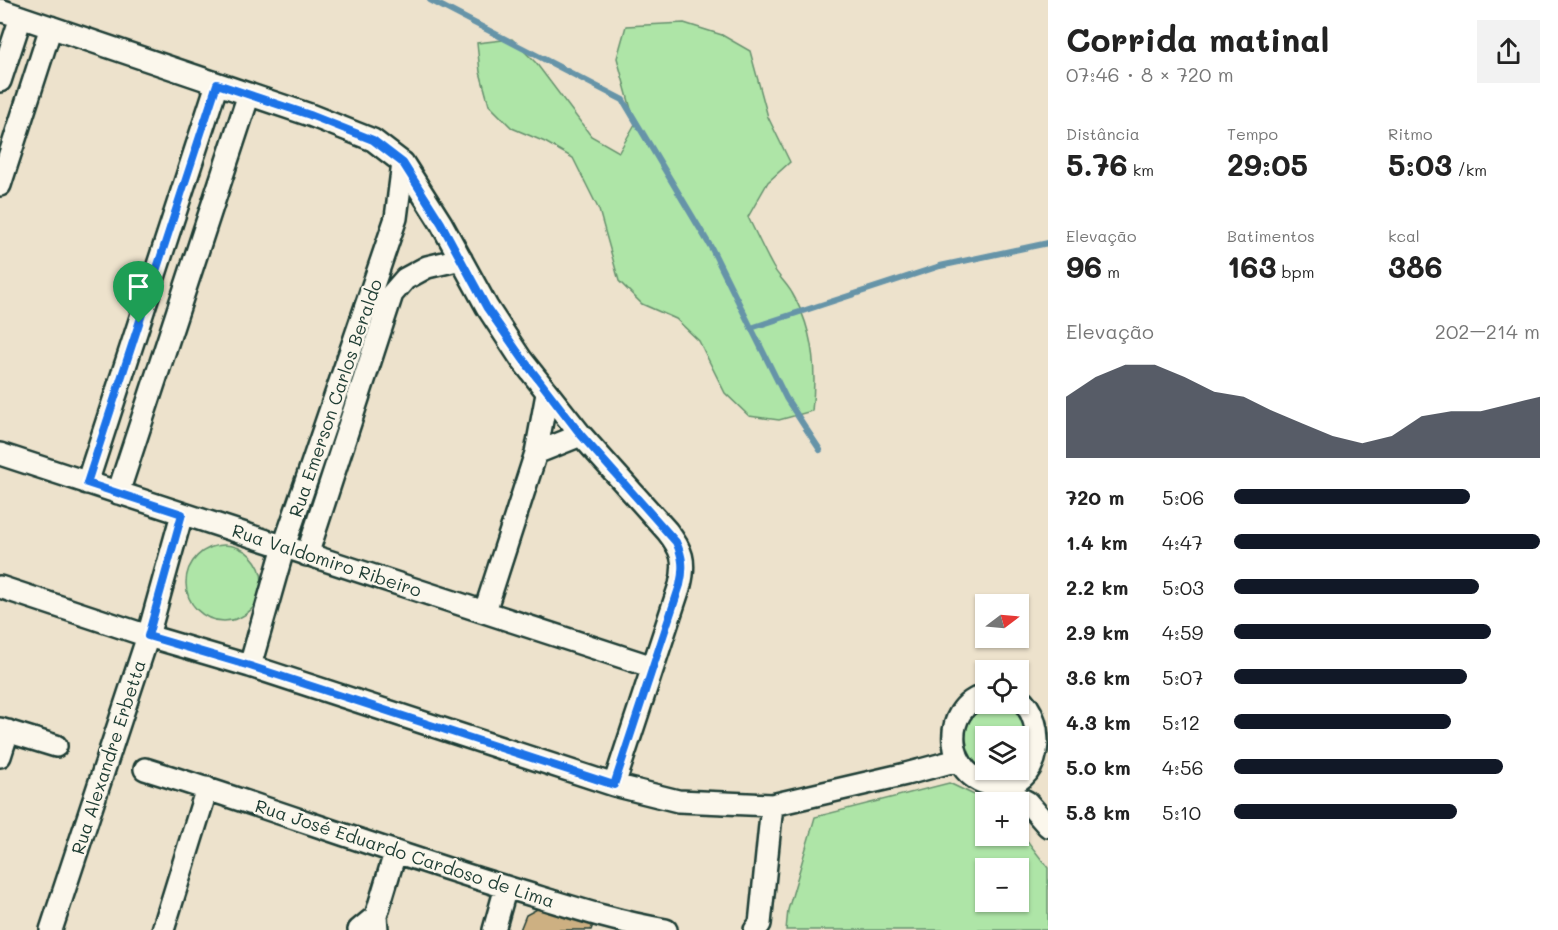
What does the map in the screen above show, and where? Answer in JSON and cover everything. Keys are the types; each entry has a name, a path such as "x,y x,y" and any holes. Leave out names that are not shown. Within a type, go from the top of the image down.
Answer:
{"street":[{"path":"0,10 310,115 373,140 403,163 461,259 487,308 547,394 667,531 676,542 682,556 684,571 680,585 614,785"},
{"path":"0,81 21,17"},
{"path":"0,184 51,27"},
{"path":"87,483 217,84"},
{"path":"118,493 249,94"},
{"name":"Rua Emerson Carlos Beraldo","path":"250,666 284,546 396,218 403,163"},
{"name":"Rua Emerson Carlos Beraldo","path":"307,555 392,294 405,279 427,267 461,259"},
{"path":"485,611 536,453 547,394"},
{"path":"536,453 581,435"},
{"name":"Rua Valdomiro Ribeiro","path":"0,454 653,667"},
{"name":"Rua Alexandre Erbetta","path":"51,930 148,636 182,514"},
{"path":"0,587 614,785 678,801 772,805 958,760"},
{"path":"975,700 968,704 959,716 954,730 954,745 958,760 967,772 980,781 994,785 1027,802 1048,826"},
{"path":"994,785 1010,784 1024,778 1036,767 1046,762 1045,722 1029,705"},
{"path":"0,756 4,730 56,746"},
{"name":"Rua José Eduardo Cardoso de Lima","path":"145,769 395,853 632,923 666,930"},
{"path":"163,930 207,788"},
{"path":"755,930 760,924 772,805"},
{"path":"359,930 376,923 395,853"},
{"path":"494,930 506,886"}],"green space":[{"path":"684,23 722,35 750,51 768,117 790,162 768,182 748,217 773,267 792,293 805,321 814,365 812,411 779,420 749,416 725,393 699,341 676,319 642,304 619,281 599,210 573,158 545,142 512,128 489,105 480,72 477,43 512,39 536,63 591,136 619,152 635,124 617,58 626,26"},
{"path":"232,545 245,551 256,562 262,575 260,598 245,615 232,621 216,621 203,615 188,598 186,575 192,562 209,547"},
{"path":"1021,714 1027,726 975,726 975,765 968,755 964,742 966,728 974,715"},
{"path":"1029,730 1035,742 1029,752"},
{"path":"949,783 975,795 975,846 1029,846 1029,843 1048,868 1048,930 786,930 788,910 815,817"}],"building":[{"path":"539,908 594,922 591,930 520,930 526,915"}],"waterway":[{"path":"430,0 623,100 712,249 786,398 820,450"},
{"path":"751,328 940,266 1048,243"}],"route":[{"path":"217,84 310,115 373,140 403,163 441,223 487,308 547,394 667,531 676,542 682,556 684,571 680,585 614,785 250,666 148,636 182,514 87,483 139,323 217,84"}]}
